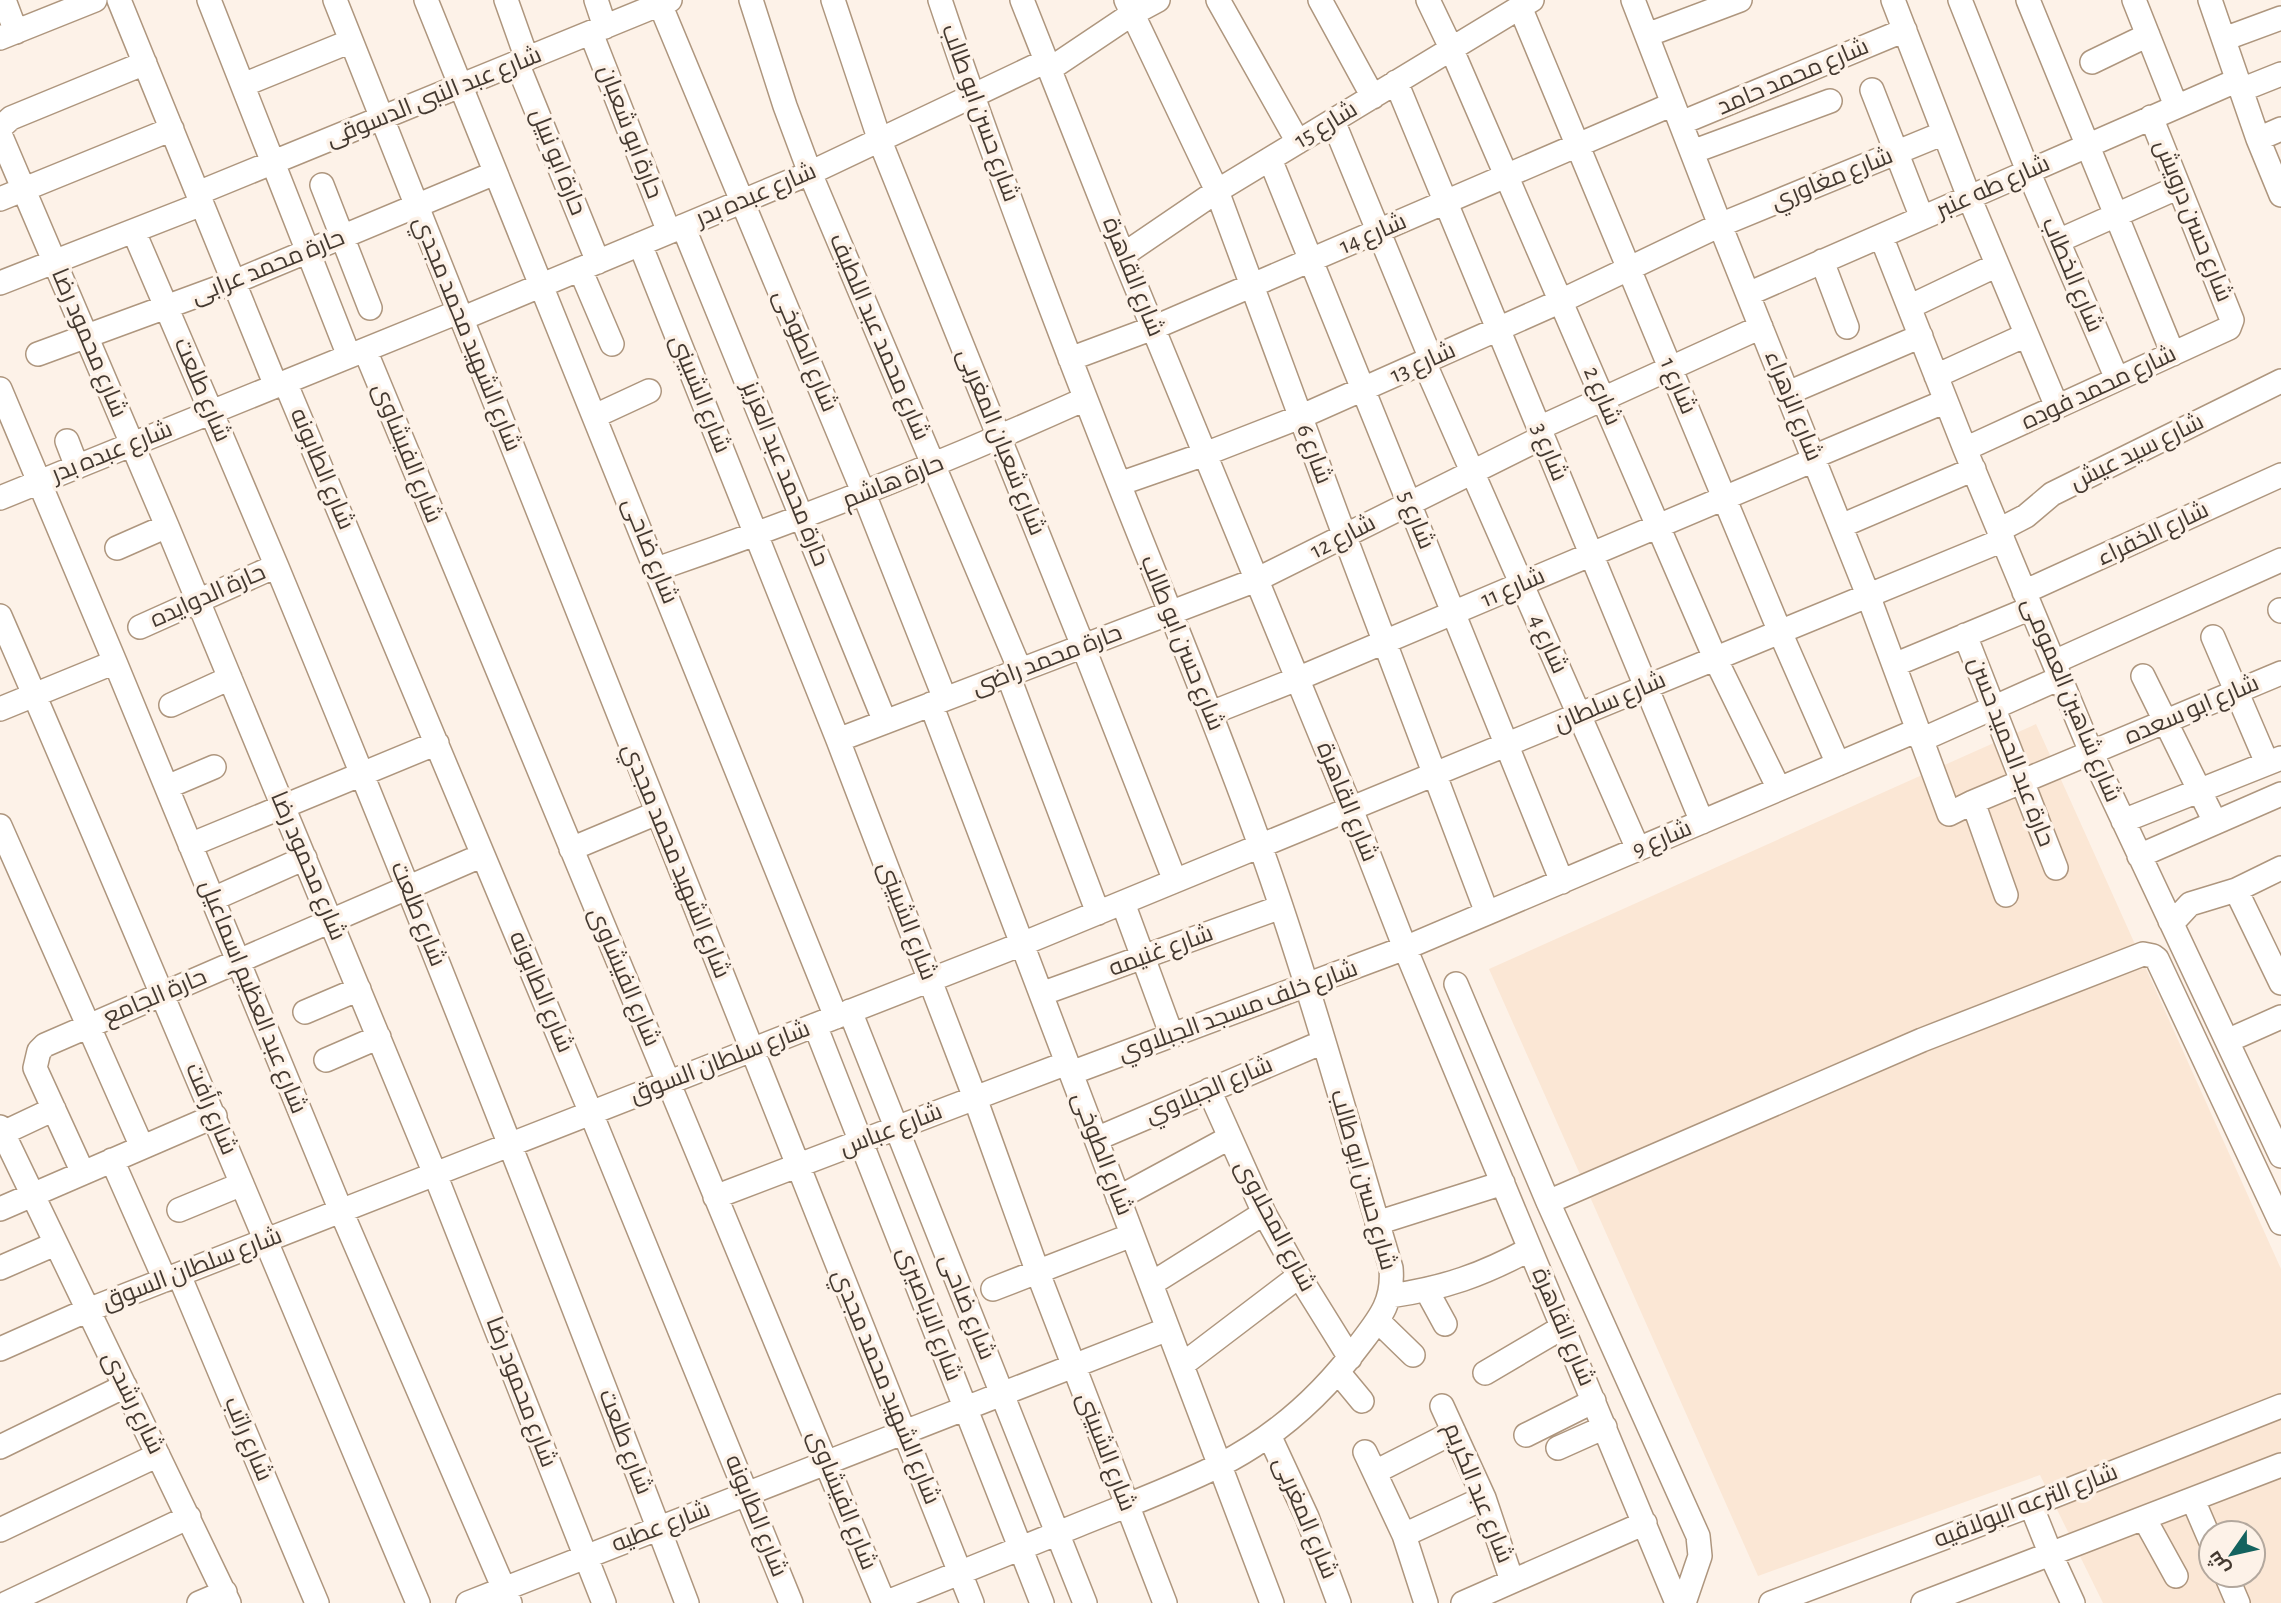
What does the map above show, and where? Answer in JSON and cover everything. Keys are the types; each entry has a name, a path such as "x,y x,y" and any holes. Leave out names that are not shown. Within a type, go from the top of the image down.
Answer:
{"street":[{"path":"5,0 8,35 95,0"},
{"name":"شارع الطابونه","path":"119,0 234,282 281,384 484,855 792,1603"},
{"name":"شارع الفيشاوى","path":"210,0 308,252 357,353 571,849 885,1603"},
{"name":"شارع الشهيد محمد مجدي","path":"335,0 972,1603"},
{"name":"شارع ضاحى","path":"426,0 657,569 834,1018 896,1128 1085,1603"},
{"name":"حارة ابو نبيل","path":"506,0 522,61 612,344"},
{"name":"حارة ابو شعبان","path":"596,0 598,30 676,229"},
{"name":"شارع محمد عبد اللطيف","path":"751,0 810,173 933,466 1014,673 1098,913"},
{"name":"شارع شعبان المغربى","path":"832,0 880,141 1175,881"},
{"name":"شارع حسن ابو طالب","path":"940,0 972,96 1085,399 1211,713 1260,846 1306,986 1391,1268 1390,1296"},
{"name":"شارع القاهرة","path":"1022,0 1405,948 1677,1603"},
{"name":"شارع عبده بدر","path":"0,498 357,353 541,285 810,173 972,96 1048,65 1129,7 1158,0"},
{"path":"1218,0 1298,142"},
{"path":"1320,0 1373,97"},
{"name":"شارع 2","path":"1428,0 1715,658 1779,789"},
{"name":"شارع الزهراء","path":"1633,0 1868,595 1949,814"},
{"path":"1893,0 1969,197 2057,407"},
{"name":"شارع الخطاب","path":"1960,0 2028,171 2117,379"},
{"path":"2028,0 2173,354"},
{"path":"2134,0 2176,106"},
{"path":"2210,0 2258,139 2281,195"},
{"path":"1647,35 1736,1"},
{"name":"شارع عبد النبى الدسوقى","path":"0,283 134,232 273,162 665,2"},
{"name":"شارع الطوخى","path":"665,2 742,201 864,494 1022,944 1272,1603"},
{"name":"شارع 15","path":"1123,255 1217,191 1527,2"},
{"name":"شارع 1","path":"1527,2 1577,146 1838,764"},
{"name":"شارع 6","path":"1129,7 1217,191 1487,914"},
{"path":"2224,40 2281,18"},
{"name":"شارع محمد حامد","path":"1677,114 1905,30"},
{"path":"2092,62 2148,35"},
{"path":"243,85 351,41"},
{"path":"0,128 11,118 145,63"},
{"name":"شارع طه عنبر","path":"1748,294 2176,106 2281,74"},
{"name":"شارع 3","path":"1396,82 1702,822"},
{"path":"1872,90 1922,218"},
{"path":"1692,152 1830,101"},
{"name":"شارع 14","path":"1070,359 1153,328 1577,146 1677,114"},
{"name":"شارع حسن درويش","path":"2151,117 2232,320 2231,325"},
{"name":"شارع 4","path":"1333,121 1472,472 1638,849"},
{"path":"0,199 172,129"},
{"path":"2258,139 2281,129"},
{"name":"شارع مغاوري","path":"1720,225 1944,133"},
{"name":"شارع محمود رضا","path":"0,134 167,526 379,1037 604,1603"},
{"name":"شارع 5","path":"1270,159 1562,882"},
{"name":"حارة محمد عرابى","path":"38,354 234,282 495,173"},
{"path":"322,185 370,308"},
{"path":"2058,241 2179,187"},
{"name":"شارع 13","path":"1119,484 1300,417 1498,330 1720,225"},
{"name":"حارة محمد عبد العزيز","path":"676,229 803,518 885,722"},
{"name":"شارع طلعت","path":"134,232 276,566 407,888 510,1145 687,1603"},
{"name":"شارع شاهين العمومى","path":"1881,236 1969,459 2091,752 2227,1041 2274,1127 2281,1156"},
{"name":"شارع الشبينى","path":"640,244 838,740 1165,1603"},
{"path":"1822,261 1847,327"},
{"path":"1909,307 1997,265"},
{"name":"شارع محمد فوده","path":"1841,526 1969,459 2057,407 2231,325"},
{"name":"شارع 12","path":"1256,580 1472,472 1603,399 1761,327"},
{"path":"1936,376 2026,335"},
{"path":"1788,393 1921,336"},
{"name":"شارع سيد عيش","path":"1868,595 2001,535 2052,494 2281,381"},
{"name":"شارع عبد العظيم اسماعيل","path":"0,389 341,1211 507,1596"},
{"path":"595,416 649,391"},
{"name":"حارة هاشم","path":"657,569 864,494 1085,399"},
{"name":"شارع 11","path":"1211,713 1591,555 1946,401"},
{"path":"67,441 77,467"},
{"name":"شارع الخفراء","path":"1894,665 1965,635 2028,600 2281,475"},
{"path":"117,548 167,526"},
{"name":"شارع 9","path":"1405,948 1838,764 1994,707 2057,670 2281,560"},
{"name":"حارة الدوايده","path":"140,627 276,566"},
{"name":"حارة محمد راضى","path":"838,740 1256,580"},
{"name":"شارع سلطان","path":"1351,809 1868,595"},
{"name":"شارع رأفت","path":"0,617 215,1116 418,1603"},
{"name":"حارة عبد الحميد حسن","path":"1965,635 2056,868"},
{"path":"2123,821 2274,761 2236,692 2213,637"},
{"path":"0,709 115,662"},
{"name":"شارع ابو سعده","path":"1949,814 2281,673"},
{"path":"2143,676 2215,822"},
{"path":"171,705 230,678"},
{"path":"190,845 436,743"},
{"path":"167,787 214,767"},
{"path":"2139,856 2281,794"},
{"path":"1973,802 2006,895"},
{"name":"شارع سلطان السوق","path":"0,1349 88,1310 1022,944 1351,809"},
{"path":"571,849 657,813"},
{"path":"0,825 142,1147"},
{"name":"حارة الجامع","path":"83,1173 35,1068 39,1051 44,1045 484,855"},
{"path":"213,899 304,858"},
{"path":"2170,922 2190,904 2236,890 2281,869"},
{"path":"2236,890 2281,983"},
{"path":"1123,903 1172,1036"},
{"name":"شارع غنيمه","path":"1041,995 1281,907"},
{"name":"شارع خلف مسجد الجبلاوي","path":"1069,1068 1172,1036 1405,948"},
{"path":"1548,1202 1922,1040 2148,954 2157,959 2281,1223"},
{"path":"1456,984 1548,1202 1698,1536 1700,1556 1684,1603"},
{"path":"305,1012 359,989"},
{"path":"2227,1041 2281,1017"},
{"name":"شارع الاباصيرى","path":"834,1018 861,1142 1042,1603"},
{"path":"326,1060 379,1037"},
{"name":"شارع الجبلاوي","path":"1096,1139 1323,1042"},
{"name":"شارع عباس","path":"715,1197 975,1098 1069,1068"},
{"name":"شارع المحلاوى","path":"1209,1090 1264,1213 1362,1401"},
{"path":"1,1129 54,1108"},
{"path":"0,1209 215,1116"},
{"name":"شارع رشدى","path":"1,1129 227,1597"},
{"path":"1118,1198 1229,1138"},
{"name":"شارع راتب","path":"112,1160 172,1278 317,1603"},
{"path":"1377,1223 1503,1183"},
{"path":"179,1210 242,1184"},
{"path":"1151,1284 1264,1213"},
{"path":"993,1289 1132,1235"},
{"path":"0,1268 55,1244"},
{"path":"885,1603 1126,1506 1220,1465 1298,1412 1344,1365 1378,1321 1390,1296 1427,1291 1463,1281 1530,1249"},
{"path":"1182,1365 1299,1276"},
{"path":"1427,1291 1445,1324"},
{"path":"1378,1321 1413,1354"},
{"path":"1485,1373 1563,1326"},
{"name":"شارع عطيه","path":"468,1603 507,1596 586,1557 1168,1329"},
{"path":"0,1447 125,1386"},
{"path":"1525,1435 1594,1401"},
{"name":"شارع عبد الكريم","path":"1442,1406 1484,1498 1512,1581"},
{"name":"شارع الترعه البولاقيه","path":"1771,1603 2031,1505 2281,1406"},
{"path":"1558,1448 1605,1427"},
{"path":"1426,1603 1404,1535 1370,1462 1454,1432"},
{"name":"شارع المغربى","path":"1269,1434 1307,1517 1339,1603"},
{"path":"0,1530 158,1455"},
{"path":"1923,1603 2281,1465"},
{"path":"1404,1535 1484,1498"},
{"path":"2193,1500 2201,1519"},
{"path":"2031,1505 2074,1603"},
{"path":"7,1603 188,1517"},
{"path":"2144,1518 2176,1576"},
{"path":"1463,1603 1645,1523"},
{"path":"199,1603 227,1597"}],"shaded area":[{"path":"2036,724 2281,1269 2281,1603 2103,1603 2040,1475 1758,1576 1489,969"}]}
